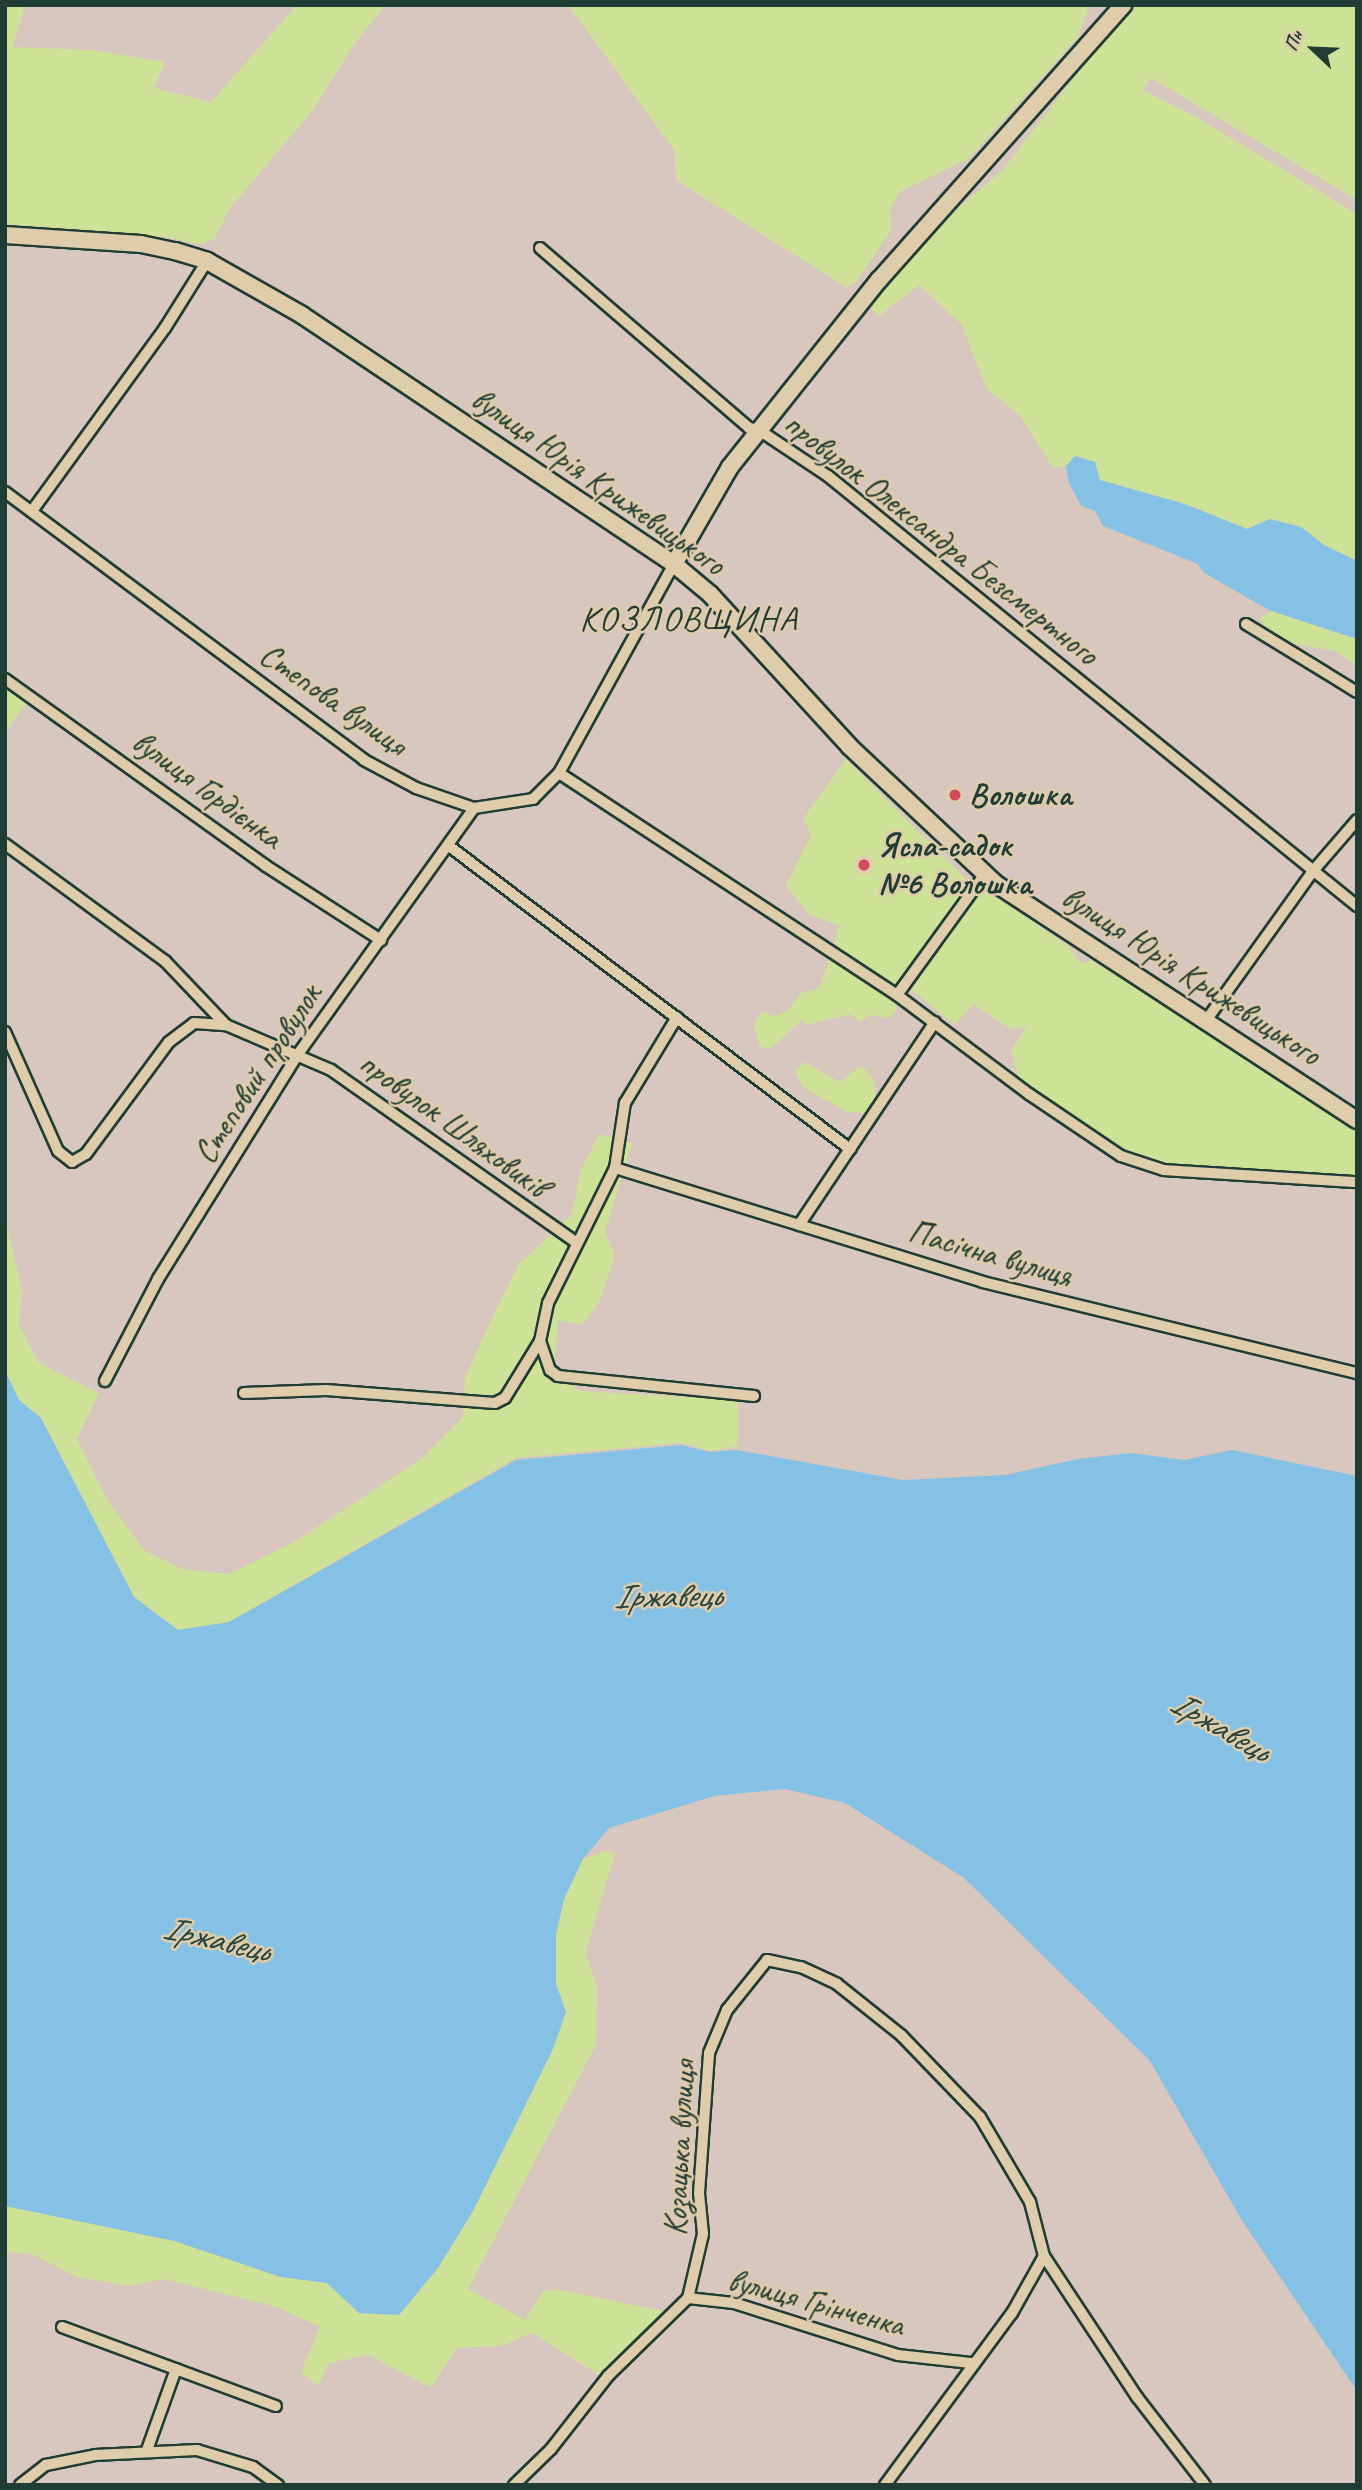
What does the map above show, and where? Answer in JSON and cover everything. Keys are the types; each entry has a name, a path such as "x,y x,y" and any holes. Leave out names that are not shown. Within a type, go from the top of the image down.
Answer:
{"street":[{"path":"674,564 730,467 759,430 937,211 1123,5"},
{"name":"вулиця Юрія Крижевицького","path":"5,235 141,244 207,261 302,315 674,564 710,594 850,747 985,874 1357,1120"},
{"name":"провулок Олександра Безсмертного","path":"540,248 677,369 749,428 759,430 828,476 1357,906"},
{"path":"32,511 165,328 207,261"},
{"name":"Степова вулиця","path":"5,492 364,760 416,788 474,808 533,799 559,773 674,564"},
{"path":"1246,624 1357,692"},
{"name":"вулиця Гордієнка","path":"5,679 265,866 381,940"},
{"path":"559,773 897,995 1121,1156 1164,1170 1357,1182"},
{"name":"Степовий провулок","path":"105,1381 158,1279 298,1054 474,808"},
{"path":"1205,1022 1313,871 1357,820"},
{"path":"5,844 165,961 226,1025"},
{"path":"449,846 850,1149"},
{"path":"897,995 985,874"},
{"path":"244,1393 326,1390 495,1403 512,1390 540,1340 548,1303 615,1168 625,1103 677,1017"},
{"path":"799,1225 934,1022"},
{"path":"5,1032 58,1151 72,1162 86,1154 169,1042 194,1023 226,1025"},
{"name":"провулок Шляховиків","path":"226,1025 331,1070 576,1242"},
{"name":"Пасічна вулиця","path":"615,1168 983,1282 1357,1373"},
{"path":"540,1340 550,1370 558,1376 754,1396"},
{"name":"Козацька вулиця","path":"688,2298 703,2234 699,2193 709,2053 727,2010 767,1960 801,1967 838,1984 901,2035 980,2117 1030,2202 1044,2256 1137,2397 1205,2485"},
{"path":"885,2485 971,2363 1012,2313 1044,2256"},
{"path":"514,2485 551,2449 608,2376 688,2298"},
{"name":"вулиця Грінченка","path":"688,2298 734,2304 898,2355 971,2363"},
{"path":"62,2328 276,2406"},
{"path":"147,2449 176,2369"},
{"path":"20,2485 46,2465 147,2449 197,2449 253,2466 278,2485"}],"green space":[{"path":"5,5 25,5 13,47 93,50 165,62 154,88 211,102 297,5 386,5 355,43 313,110 230,208 214,240 199,244 166,237 5,224"},
{"path":"568,5 1090,5 1078,37 968,159 901,191 890,209 891,231 856,282 847,288 676,180 675,151"},
{"path":"1130,5 1357,5 1357,200 1151,78 1142,90 1196,117 1357,214 1357,561 1324,545 1301,527 1270,519 1247,529 1185,504 1099,480 1095,462 1075,456 1066,466 1053,468 1021,417 986,388 962,325 919,285 879,316 868,306 942,221 1002,171 1096,49 1094,43"},
{"path":"1271,611 1357,639 1357,666 1336,651 1299,645 1274,634 1259,619"},
{"path":"5,682 30,699 5,732"},
{"name":"Ясла-садок №6 Волошка","path":"846,759 970,883 896,987 896,1011 889,1018 870,1015 859,1022 851,1014 806,1025 803,1019 770,1049 759,1046 754,1025 761,1012 775,1016 788,1010 801,993 819,988 827,967 839,926 809,914 786,886 811,834 803,819"},
{"path":"980,891 993,895 1067,945 1081,964 1091,960 1100,965 1357,1129 1357,1178 1164,1167 1115,1148 1021,1085 1011,1050 1027,1027 1011,1029 973,1004 955,1025 912,990"},
{"path":"804,1062 840,1082 859,1067 864,1068 874,1081 875,1098 865,1113 847,1112 803,1087 795,1071"},
{"path":"599,1134 632,1143 605,1232 615,1257 599,1302 583,1324 558,1321 554,1371 579,1391 738,1400 738,1446 711,1451 681,1443 516,1458 229,1622 178,1630 134,1597 41,1418 19,1400 5,1371 5,1219 22,1290 19,1325 39,1363 99,1393 77,1439 108,1502 145,1551 182,1569 229,1574 296,1541 422,1458 463,1417 465,1377 498,1306 519,1264 572,1215 580,1172"},
{"path":"605,1851 615,1854 585,1954 597,1986 596,2045 468,2289 525,2320 543,2291 557,2289 683,2315 612,2383 532,2333 501,2346 457,2348 431,2388 368,2355 329,2363 318,2386 301,2372 320,2327 277,2307 164,2279 130,2286 77,2277 32,2254 5,2252 5,2206 30,2208 174,2241 281,2277 327,2283 359,2313 438,2268 473,2211 553,2049 566,2012 556,1984 556,1934 564,1899 583,1859"}],"water":[{"path":"1075,456 1095,462 1100,480 1185,504 1247,529 1270,519 1301,527 1324,545 1357,561 1357,639 1271,611 1204,573 1198,564 1103,526 1095,511 1081,506 1069,483 1066,466"},
{"name":"Іржавець","path":"5,1371 19,1400 41,1418 134,1597 178,1630 229,1622 516,1460 681,1445 710,1452 737,1450 903,1480 1005,1475 1078,1459 1131,1453 1184,1460 1232,1450 1357,1476 1357,2391 1241,2219 1150,2061 964,1878 845,1803 785,1789 715,1796 609,1828 583,1859 564,1899 556,1934 556,1984 566,2012 553,2049 473,2211 438,2268 399,2315 359,2313 327,2283 281,2277 174,2241 5,2206"}],"place":[{"name":"Волошка","path":"955,795"},
{"name":"Ясла-садок №6 Волошка","path":"864,865"}],"district":[{"name":"КОЗЛОВЩИНА","path":"689,619"}]}
